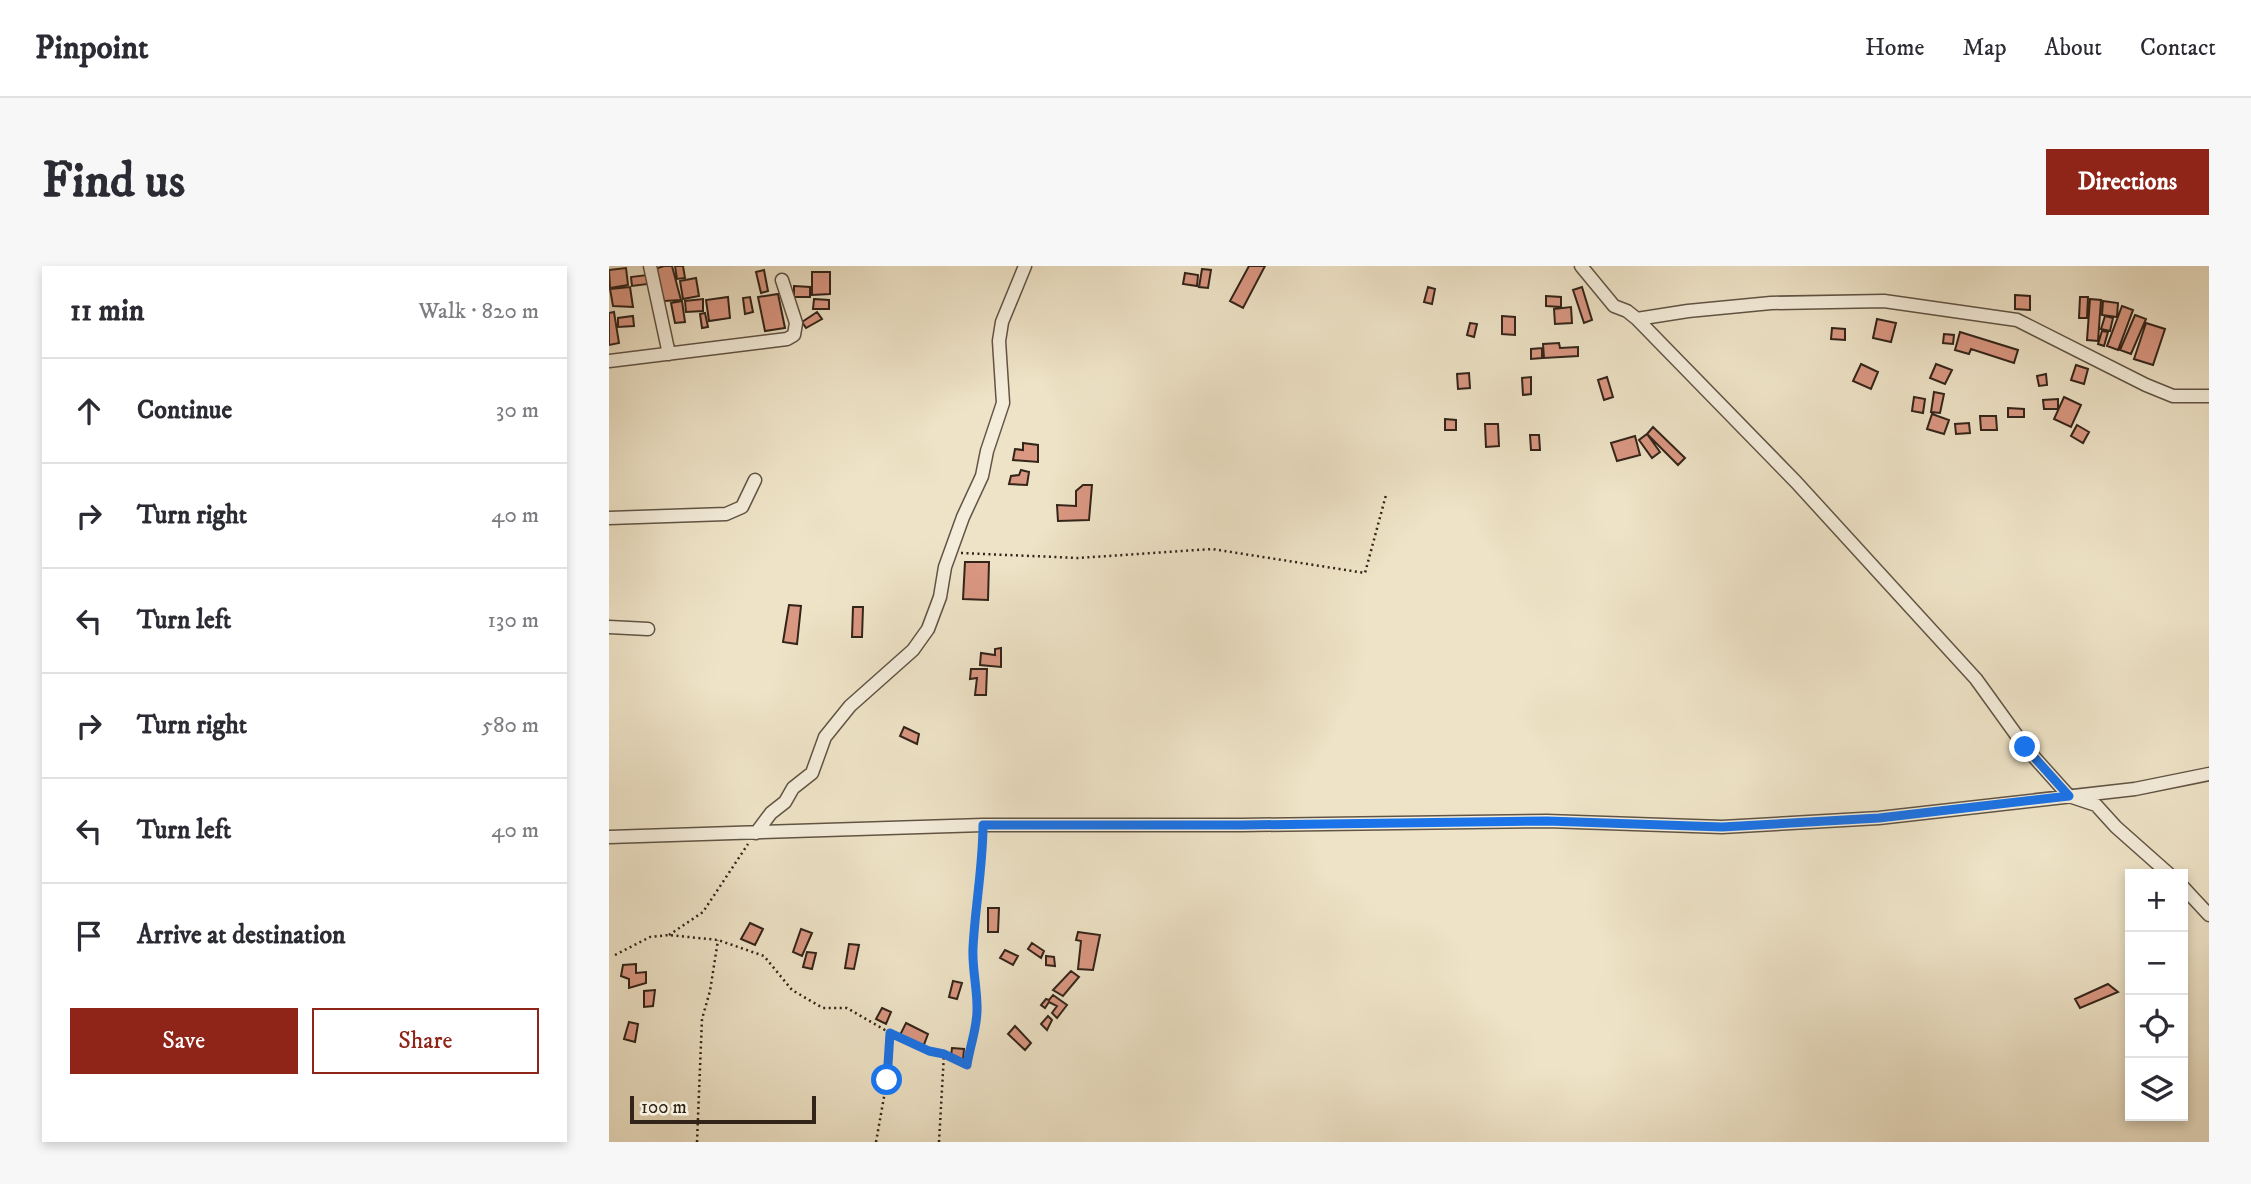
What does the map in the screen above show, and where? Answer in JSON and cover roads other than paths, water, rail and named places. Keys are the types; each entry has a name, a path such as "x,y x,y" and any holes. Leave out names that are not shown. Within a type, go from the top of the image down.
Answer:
{"street":[{"path":"650,266 669,354"},
{"path":"756,833 785,802 793,788 812,773 825,737 850,706 922,640 936,608 963,517 982,476 987,451 1003,403 999,341 1002,322 1025,266"},
{"path":"1581,266 1614,306 1637,319 1796,482 1976,679 2025,747 2069,796 2096,805 2116,827 2163,869"},
{"path":"609,361 787,339 795,335 796,323 782,280"},
{"path":"1637,319 1771,303 1884,301 2017,320 2173,396 2209,396"},
{"path":"609,518 726,514 742,507 755,480"},
{"path":"609,627 648,629"},
{"path":"609,836 983,825 1547,821 1722,827 1879,818 2135,789 2209,774"},
{"path":"2188,892 2209,915"}]}
